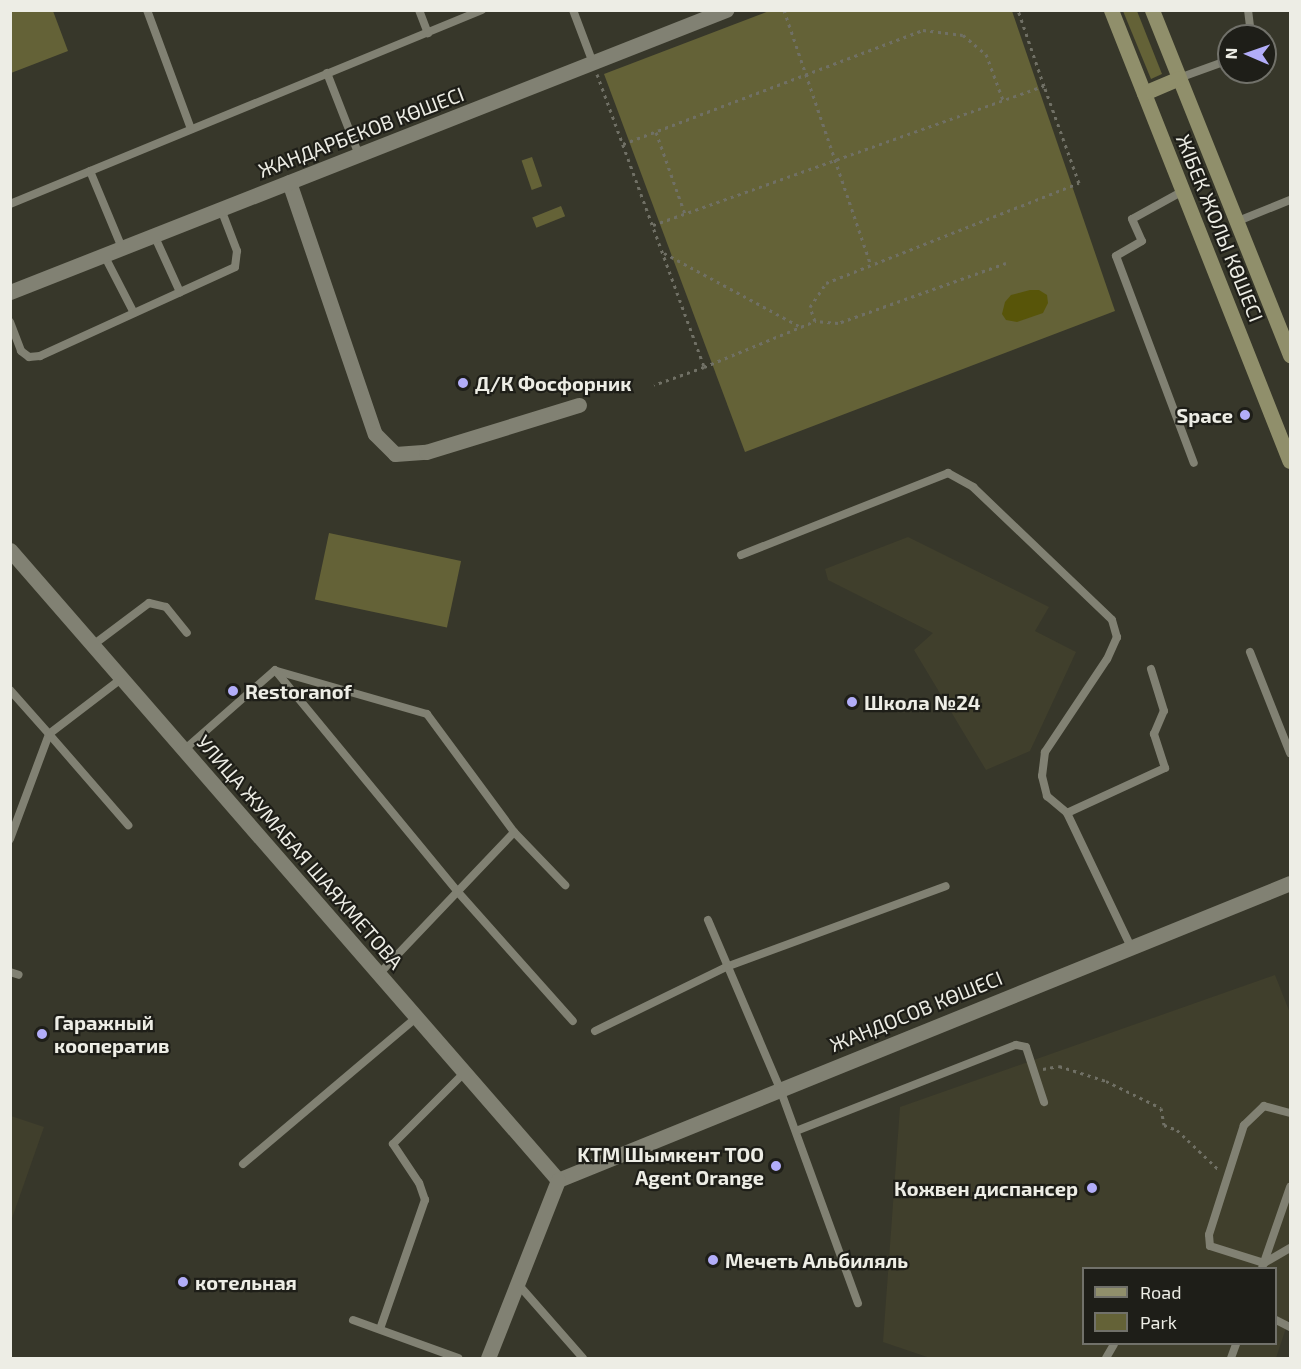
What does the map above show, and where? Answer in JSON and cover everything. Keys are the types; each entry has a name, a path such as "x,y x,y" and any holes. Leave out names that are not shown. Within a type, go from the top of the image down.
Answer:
{"main road":[{"name":"ЖІБЕК ЖОЛЫ КӨШЕСІ","path":"1111,10 1290,462"},
{"name":"ЖІБЕК ЖОЛЫ КӨШЕСІ","path":"1152,10 1290,355"},
{"path":"1144,93 1179,78"}],"street":[{"name":"ЖАНДАРБЕКОВ КӨШЕСІ","path":"10,292 726,10"},
{"path":"289,182 375,435 395,454 426,452 579,405"},
{"name":"УЛИЦА ЖУМАБАЯ ШАЯХМЕТОВА","path":"10,550 463,1074 558,1180"},
{"name":"ЖАНДОСОВ КӨШЕСІ","path":"558,1180 1290,883"},
{"path":"488,1359 558,1180"}],"lane":[{"path":"147,10 191,129"},
{"path":"418,10 428,33"},
{"path":"10,204 483,10"},
{"path":"573,10 593,63"},
{"path":"1179,78 1217,64"},
{"path":"327,73 359,155"},
{"path":"90,171 122,248"},
{"path":"1183,191 1132,219 1142,241 1116,256 1194,463"},
{"path":"1238,221 1290,200"},
{"path":"10,322 21,351 29,357 52,352 235,267 238,260 221,209"},
{"path":"154,235 180,292"},
{"path":"104,255 134,313"},
{"path":"741,555 925,479 948,473 973,487 1112,620 1117,637 1107,659 1045,752 1042,776 1047,796 1067,813 1131,947"},
{"path":"93,645 149,603 166,608 187,633"},
{"path":"1250,652 1290,753"},
{"path":"1067,813 1165,768 1154,734 1164,711 1151,669"},
{"path":"184,750 275,670"},
{"path":"275,670 427,714 514,832 565,885"},
{"path":"275,670 458,891 573,1021"},
{"path":"10,838 49,734 122,679"},
{"path":"10,690 128,825"},
{"path":"378,975 514,832"},
{"path":"595,1031 726,967 946,886"},
{"path":"708,920 726,967 780,1089 858,1303"},
{"path":"243,1164 416,1018"},
{"path":"796,1131 1016,1045 1026,1047 1044,1102"},
{"path":"380,1329 425,1200 419,1184 393,1143 463,1074"},
{"path":"1263,1266 1210,1246 1209,1235 1244,1125 1264,1106 1290,1113"},
{"path":"1263,1266 1290,1188"},
{"path":"1263,1266 1290,1248"},
{"path":"517,1284 583,1359"},
{"path":"353,1320 458,1359"}],"path":[{"path":"784,10 838,159 871,266"},
{"path":"815,321 810,307 826,283 1079,183 1018,10"},
{"path":"623,144 923,30 963,35 986,54 1003,100"},
{"path":"593,63 704,367"},
{"path":"652,225 1044,86"},
{"path":"656,132 685,214"},
{"path":"662,252 801,327"},
{"path":"654,385 815,321 838,323 1006,263"},
{"path":"1035,1071 1059,1066 1106,1081 1161,1108 1164,1125 1177,1130 1227,1178"}],"shaded area":[{"path":"1039,290 1047,295 1048,303 1043,313 1017,322 1006,320 1002,314 1005,302 1011,295"},
{"path":"908,537 1049,607 1035,631 1076,652 1030,751 986,770 914,650 933,633 828,580 825,569"},
{"name":"Кожвен диспансер","path":"1275,975 1290,1013 1290,1316 1276,1358 930,1358 883,1342 900,1107"},
{"path":"10,1116 44,1127 11,1221"}],"green space":[{"path":"11,10 53,11 68,51 11,73"},
{"path":"769,11 1012,11 1115,311 745,452 604,74"},
{"path":"1123,11 1137,11 1162,74 1151,79"},
{"path":"532,157 542,186 532,190 522,161"},
{"path":"561,206 565,216 536,228 532,218"},
{"path":"329,533 461,561 447,628 315,600"}],"place":[{"name":"Д/К Фосфорник","path":"463,383"},
{"name":"Space","path":"1245,415"},
{"name":"Restoranof","path":"233,691"},
{"name":"Школа №24","path":"852,702"},
{"name":"Гаражный кооператив","path":"42,1034"},
{"name":"KTM Шымкент ТОО Agent Orange","path":"776,1166"},
{"name":"Кожвен диспансер","path":"1092,1188"},
{"name":"Мечеть Альбиляль","path":"713,1260"},
{"name":"котельная","path":"183,1282"}]}
